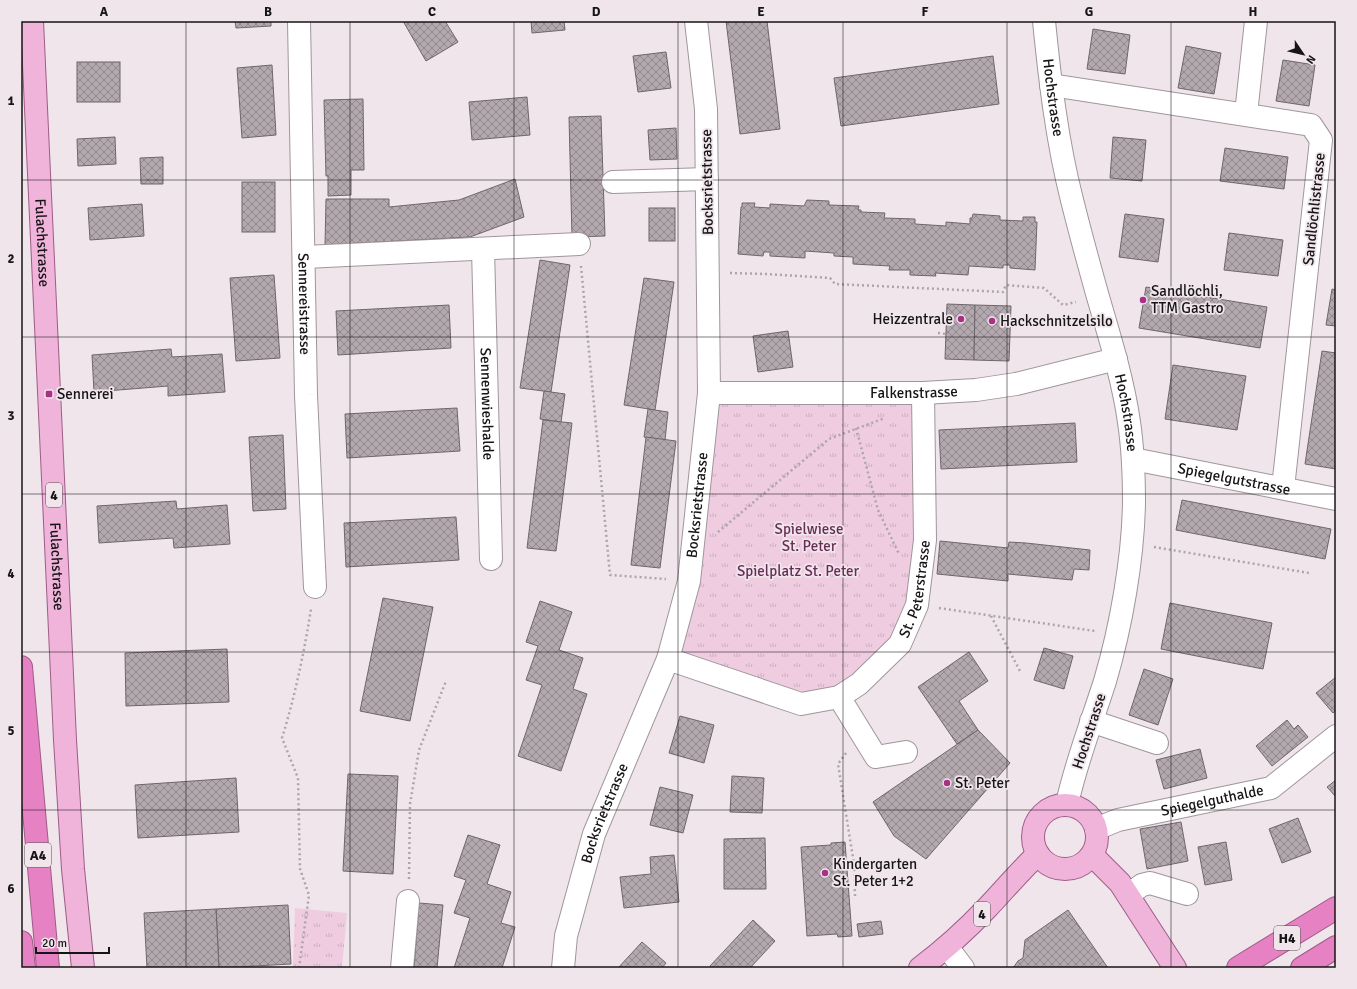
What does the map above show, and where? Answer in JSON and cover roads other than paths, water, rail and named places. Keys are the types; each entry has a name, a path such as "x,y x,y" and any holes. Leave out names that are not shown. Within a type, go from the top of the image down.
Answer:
{"highway":[{"name":"A4","path":"21,667 48,968"},
{"name":"H4","path":"1238,968 1336,908"},
{"path":"21,942 24,968"},
{"name":"H4","path":"1302,968 1336,947"}],"main road":[{"name":"Fulachstrasse","path":"32,21 65,740 73,868 83,968"},
{"path":"1067,804 1078,807 1087,813 1094,822 1096,829 1096,844 1092,855 1084,863 1074,868 1063,869 1052,866 1043,860 1038,854 1033,840 1034,829 1038,819 1046,810 1056,805 1067,804"},
{"name":"4","path":"920,968 947,947 1038,854"},
{"path":"1092,855 1120,883 1175,968"}],"street":[{"name":"Sennereistrasse","path":"299,21 305,257 306,395 315,587"},
{"name":"Bocksrietstrasse","path":"563,968 566,936 594,834 668,659 689,581 709,393 706,109 696,21"},
{"name":"Hochstrasse","path":"1044,21 1051,85 1064,162 1072,198 1116,359 1129,420 1133,459 1134,504 1131,543 1117,634 1105,681 1075,772 1067,804"},
{"path":"1246,114 1256,21"},
{"name":"Sandlöchlistrasse","path":"1051,85 1312,125 1322,140 1283,488"},
{"path":"613,182 707,179"},
{"path":"305,257 579,244"},
{"name":"Sennenwieshalde","path":"483,249 491,559"},
{"name":"Falkenstrasse","path":"709,393 923,393 976,390 1016,384 1116,359"},
{"name":"St. Peterstrasse","path":"668,659 800,704 839,697 859,684 900,644 917,605 925,540 923,393"},
{"name":"Spiegelgutstrasse","path":"1133,459 1336,499"},
{"path":"839,697 876,757 906,752"},
{"path":"1091,721 1157,743"},
{"name":"Spiegelguthalde","path":"1096,829 1118,820 1272,788 1336,736"},
{"path":"1132,901 1142,885 1150,883 1187,894"},
{"path":"402,968 408,902"},
{"path":"947,947 963,968"}],"place":[{"name":"Sandlöchli, TTM Gastro","path":"1143,300"},
{"name":"Heizzentrale","path":"961,319"},
{"name":"Hackschnitzelsilo","path":"992,321"},
{"name":"Sennerei","path":"49,394"},
{"name":"St. Peter","path":"947,783"},
{"name":"Kindergarten St. Peter 1+2","path":"825,873"}],"park label":[{"name":"Spielwiese St. Peter","path":"809,538"},
{"name":"Spielplatz St. Peter","path":"798,571"}]}
